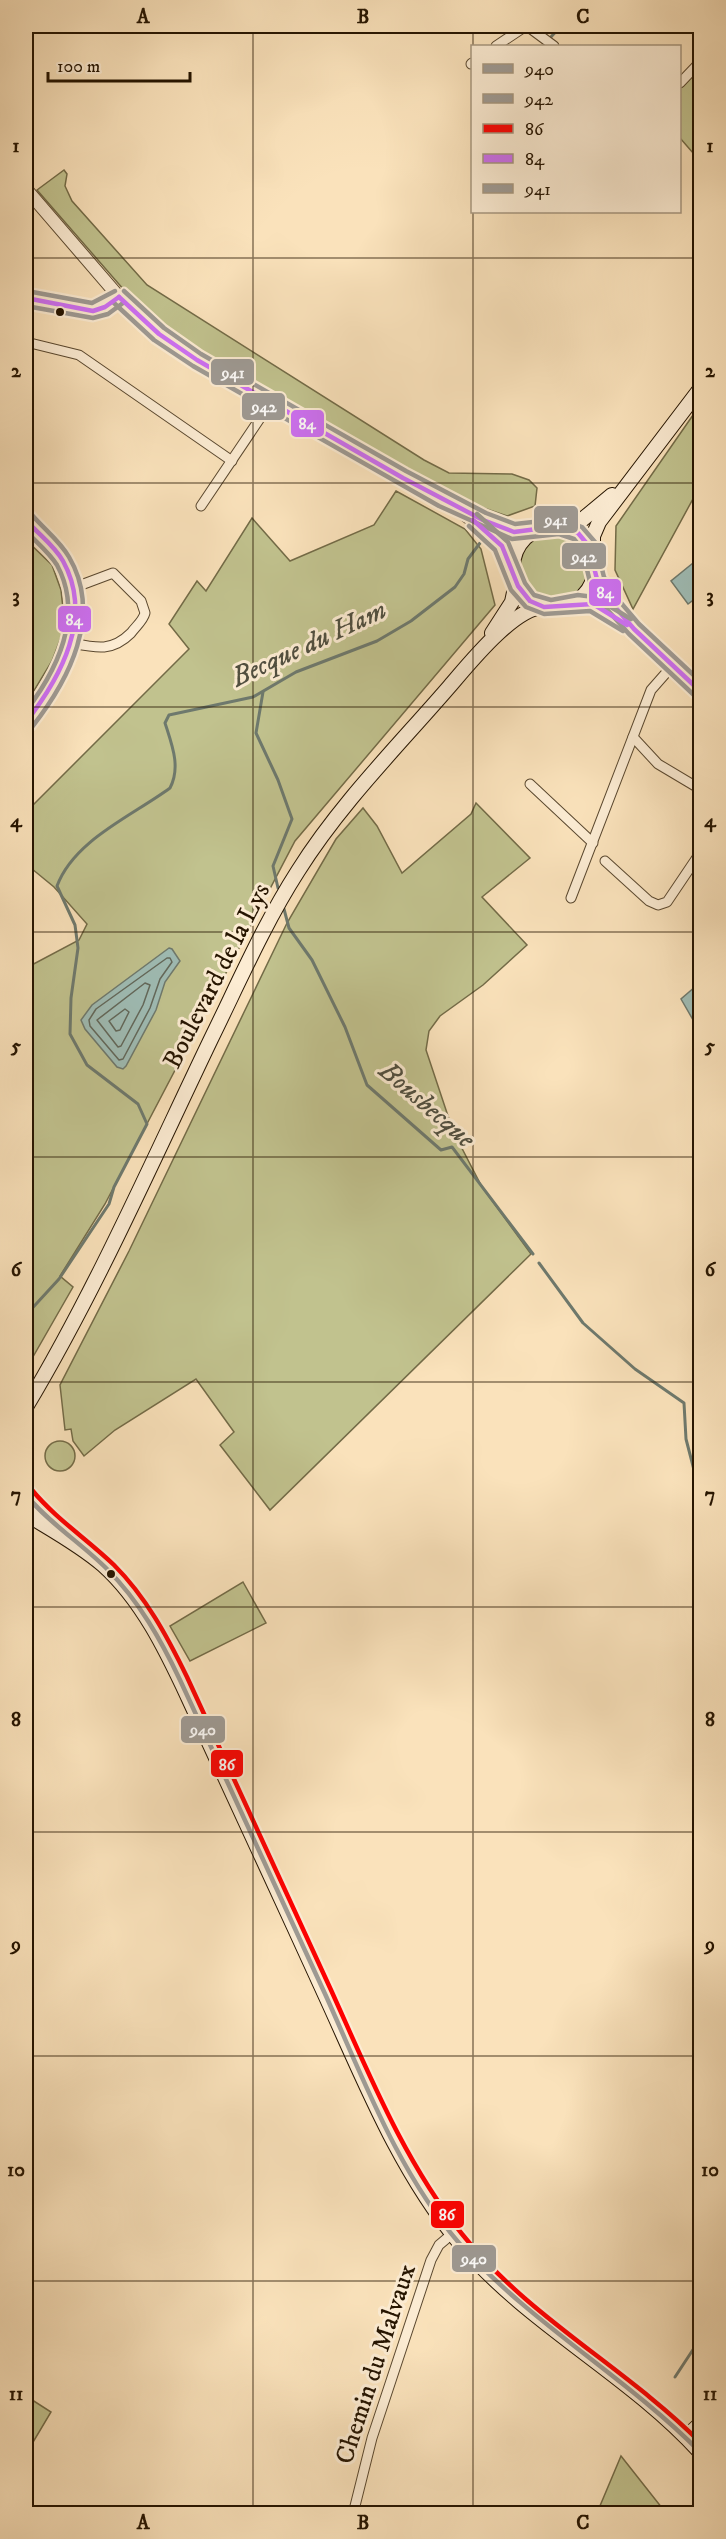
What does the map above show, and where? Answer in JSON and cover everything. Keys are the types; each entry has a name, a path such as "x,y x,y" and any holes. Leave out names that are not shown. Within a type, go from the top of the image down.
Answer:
{"main road":[{"path":"643,464 589,515 573,524 533,531 519,545 514,576 527,599 544,607 558,608 572,604 587,592 595,570 592,542 597,526 700,389"},
{"path":"559,526 582,537 593,554"},
{"name":"Boulevard de la Lys","path":"26,1407 98,1272 253,952 287,889 337,817 474,659 509,609 515,596 514,576"},
{"name":"Boulevard de la Lys","path":"474,659 520,616 533,609 544,607"},
{"name":"Boulevard de la Lys","path":"26,1395 57,1350"},
{"path":"26,1495 72,1542 114,1576 139,1607 163,1646 387,2130 421,2190 452,2234 483,2268 521,2303 644,2399 695,2444 700,2424"},
{"path":"26,1514 72,1542"}],"street":[{"path":"498,45 526,26 553,45"},
{"path":"681,82 700,62"},
{"path":"26,189 119,297 173,344 454,507 507,531 519,534 533,531"},
{"path":"26,298 93,311 101,309 119,297"},
{"path":"26,342 79,355 232,461"},
{"path":"201,506 271,402"},
{"path":"454,507 496,539 506,553 514,576"},
{"path":"26,520 60,557 73,588 75,625 72,643 57,675 26,722"},
{"path":"595,570 604,591 640,635"},
{"path":"72,643 101,649 114,646 142,621 146,613 141,601 114,573 73,588"},
{"path":"572,604 595,605 640,635 700,691"},
{"path":"571,898 653,686 673,664"},
{"path":"633,737 658,764 700,789"},
{"path":"530,784 593,843"},
{"path":"605,861 650,901 658,905 667,902 700,853"},
{"name":"Chemin du Malvaux","path":"353,2514 372,2438 431,2260 439,2246 452,2234"}],"green space":[{"path":"700,69 700,161 681,139 681,87"},
{"path":"64,170 67,174 65,186 72,201 147,285 424,460 449,473 512,474 529,480 537,488 535,506 507,516 449,496 195,349 153,320 37,190"},
{"path":"700,405 700,486 633,609 615,570 616,526"},
{"path":"396,491 465,529 481,549 495,605 295,841 105,1204 60,1276 73,1287 26,1369 26,968 79,940 87,924 54,887 26,864 26,812 189,649 169,624 197,581 206,591 252,518 290,561 374,525"},
{"path":"553,532 566,535 578,542 585,554 588,567 585,580 578,592 566,599 553,602 540,599 528,592 521,580 518,567 521,554 528,542 540,535"},
{"path":"26,540 52,565 61,590 65,627 52,661 26,704"},
{"path":"476,803 530,858 482,897 527,945 483,985 440,1016 429,1031 426,1050 453,1131 482,1187 531,1254 270,1510 220,1445 234,1432 196,1379 115,1430 84,1456 73,1441 71,1429 65,1430 60,1385 129,1251 287,923 336,839 363,808 377,826 402,873 471,814"},
{"path":"60,1441 66,1442 74,1450 74,1462 66,1470 60,1471 54,1470 46,1462 45,1456 46,1450 54,1442"},
{"path":"243,1582 266,1623 190,1661 170,1626"},
{"path":"26,2396 51,2412 26,2454"},
{"path":"621,2456 666,2513 597,2513"}],"water":[{"path":"693,563 700,573 700,595 688,604 671,581"},
{"path":"169,948 180,961 165,982 156,1010 126,1066 123,1069 117,1067 85,1029 81,1020 92,1005"},
{"path":"696,986 700,987 700,1032 681,999"}],"waterway":[{"name":"Becque du Ham","path":"550,38 561,26"},
{"name":"Becque du Ham","path":"26,1315 59,1279 109,1204 114,1187 147,1124 138,1104 87,1065 70,1034 71,998 78,948 75,925 57,886 65,870 90,842 170,788 175,764 173,748 165,723 169,715 253,697 296,672 377,641 411,621 455,587 464,574 468,559 480,543"},
{"name":"Bousbecque","path":"263,692 256,733 278,780 292,819 273,866 278,888"},
{"name":"Bousbecque","path":"284,909 289,928 312,960 345,1027 367,1085 441,1150 452,1147 533,1254"},
{"name":"Bousbecque","path":"539,1263 583,1323 635,1369 684,1403 686,1439 700,1493"},
{"name":"Bousbecque","path":"675,2377 700,2339"}],"transit line":[{"name":"941","path":"27,291 92,303 115,291"},
{"name":"941","path":"124,291 164,328 201,354 406,471 486,513 515,524 560,519 582,527 595,542 604,577 616,597 639,624 700,681"},
{"name":"84","path":"119,297 159,334 197,360 403,478 483,520 514,532 560,526 578,533 588,545 597,579 610,601 634,629 700,691"},
{"name":"84","path":"26,298 93,311 105,307 119,297"},
{"name":"942","path":"114,303 154,340 193,366 439,506 512,539 559,534 574,539 582,549 590,582 604,606 629,634 695,696"},
{"name":"942","path":"26,306 93,318 108,314 123,303"},
{"name":"941","path":"477,514 508,542 525,583 534,595 551,600 578,595 594,597 631,619"},
{"name":"941","path":"32,515 57,540 69,557 79,579 83,601 82,624 69,668 46,709 32,727"},
{"name":"84","path":"26,520 51,545 63,561 72,582 75,603 74,625 61,666 51,686 26,722"},
{"name":"84","path":"473,520 502,546 518,586 530,601 544,607 593,604 627,625"},
{"name":"942","path":"469,526 495,550 511,590 526,607 544,614 590,611 623,631"},
{"name":"942","path":"26,531 57,565 65,584 68,603 67,622 57,660 26,711"},
{"name":"86","path":"32,1490 126,1577 164,1632 187,1677 374,2085 405,2147 441,2206 488,2264 517,2291 641,2390 700,2442"},
{"name":"940","path":"26,1495 119,1581 157,1636 173,1665 384,2124 400,2156 437,2215 459,2243 516,2299 641,2399 700,2452"}]}
